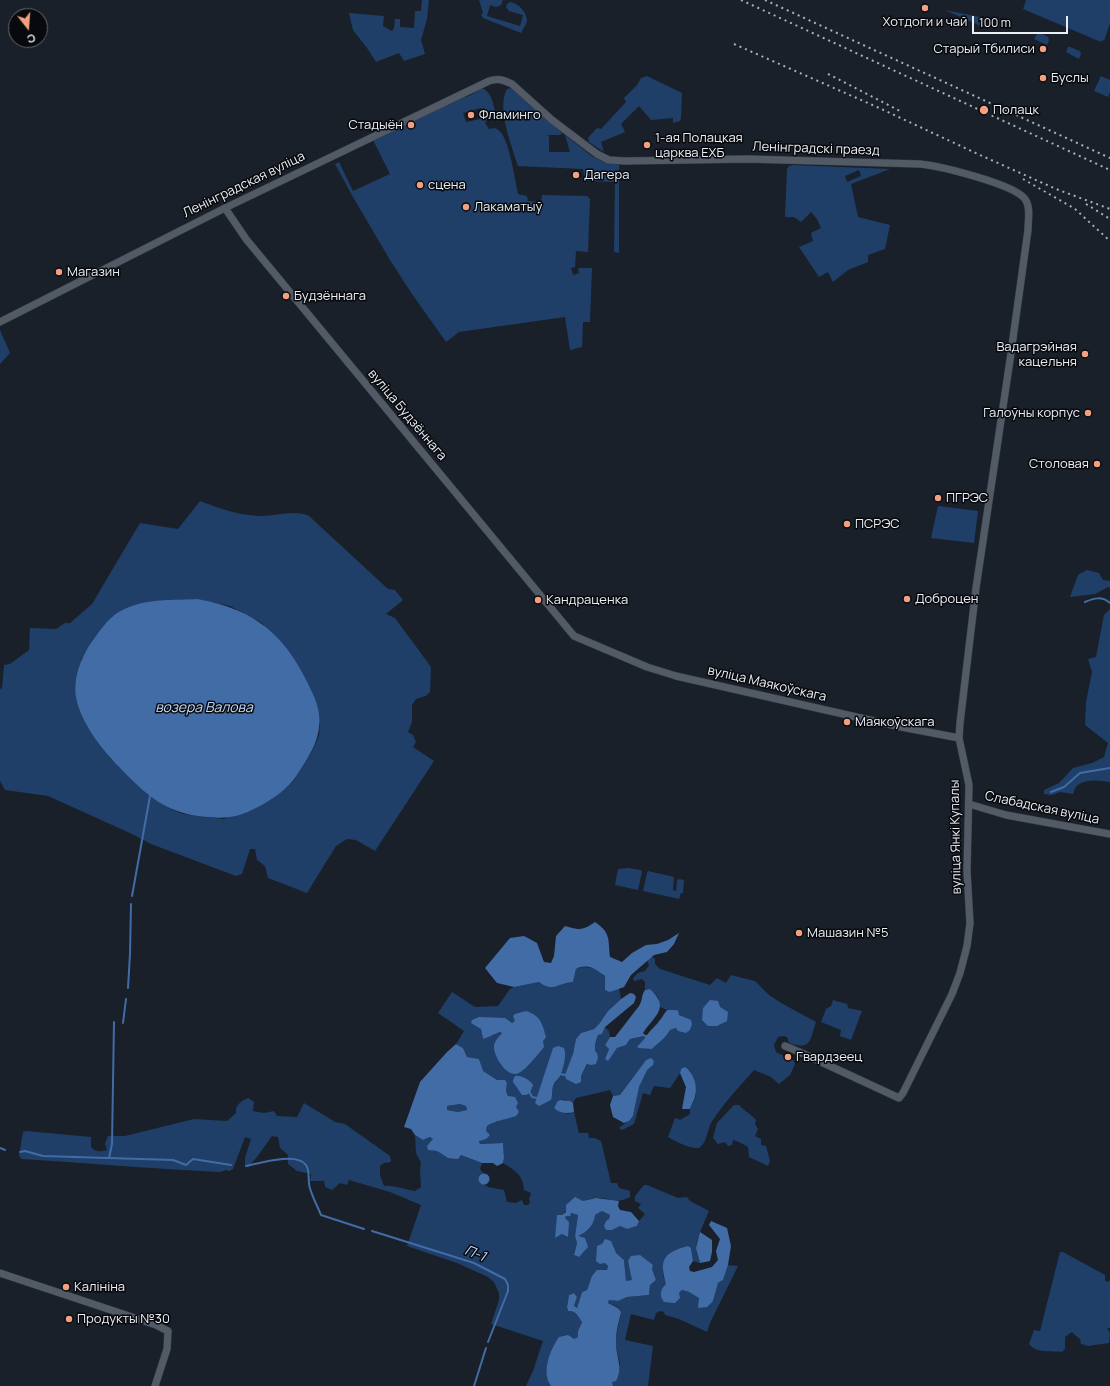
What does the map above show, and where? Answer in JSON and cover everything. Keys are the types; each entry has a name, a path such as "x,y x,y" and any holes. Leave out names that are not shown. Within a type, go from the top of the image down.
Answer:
{"street":[{"name":"Ленінградская вуліца","path":"0,322 225,208 489,81 496,79 503,80"},
{"name":"Ленінградскі праезд","path":"503,80 512,84 578,141 596,154 610,160 748,159 920,164 934,166 1002,185 1018,193 1027,202"},
{"name":"вуліца Янкі Купалы","path":"785,1046 899,1098 904,1093 952,994 960,973 967,946 970,923 967,870 969,785 959,738 962,702 975,592 1028,230 1027,202"},
{"name":"вуліца Будзённага","path":"225,208 246,240 574,636"},
{"name":"вуліца Маякоўскага","path":"574,636 647,666 676,676 959,738"},
{"name":"Слабадская вуліца","path":"969,804 1006,815 1110,834"},
{"path":"0,1273 156,1325 168,1331 168,1349 155,1386"}],"shaded area":[{"path":"422,0 429,0 427,19 421,40 425,54 404,61 399,53 376,62 353,30 349,13 384,16 383,26 392,31 394,28 395,19 400,19 400,27 414,28 415,11 421,11"},
{"path":"479,0 503,0 501,5 496,7 490,5 487,16 520,26 523,15 509,11 506,7 510,2 519,6 524,11 527,18 521,33 483,18 481,15 483,13"},
{"path":"1026,0 1110,0 1110,23 1104,41 1102,40 1101,42 1023,9"},
{"path":"945,10 980,17 983,27"},
{"path":"1040,33 1048,37 1049,40 1047,45 1034,39 1037,34"},
{"path":"1068,47 1080,51 1081,54 1079,59 1066,52"},
{"path":"647,76 682,93 680,121 673,123 673,118 651,120 639,106 621,124 625,132 601,142 604,152 589,142 588,138 597,128 601,129 626,102 624,98 637,85 641,78"},
{"path":"1101,76 1110,80 1110,92 1108,97 1094,91"},
{"path":"482,88 488,92 491,98 495,111 494,115 488,117 485,123 489,129 495,128 498,130 505,139 512,163 518,194 527,196 528,201 541,202 542,195 587,196 590,199 588,252 576,251 575,267 571,268 573,275 579,273 578,268 592,268 590,322 583,322 582,347 570,350 565,317 459,332 446,342 390,260 335,164 339,162 353,191 390,174 373,140 453,101 471,95","holes":["481,108 483,112 480,119 466,122 463,113"]},
{"path":"511,88 562,133 560,135 548,135 549,152 570,152 565,135 593,157 605,162 619,165 619,253 614,252 615,182 585,181 583,169 518,166 506,127 503,106 507,89"},
{"path":"789,166 890,169 851,184 858,217 890,225 885,249 868,255 868,262 848,270 833,282 828,272 819,277 799,247 813,241 811,233 821,228 817,219 811,212 801,222 794,217 785,217 787,169","holes":["859,170 861,176 847,182 845,176"]},
{"path":"0,330 10,353 0,364"},
{"path":"200,501 228,511 249,515 264,516 297,513 309,516 388,589 395,590 403,600 386,614 395,618 431,667 430,692 426,696 416,699 412,705 412,722 408,732 413,735 416,742 413,747 434,761 375,851 356,840 347,839 336,846 307,893 268,878 265,866 257,860 255,849 250,849 242,874 236,876 151,844 48,796 5,790 0,781 0,689 2,688 4,665 10,664 29,650 30,628 56,629 65,623 70,623 92,604 140,523 178,529","holes":["198,599 230,606 262,623 320,724 319,735 309,757 294,780 284,790 224,819 183,814 171,809 140,788 110,758 98,742 86,723 81,660 109,621 118,613 129,608 162,600"]},
{"path":"938,506 978,511 974,543 931,538"},
{"path":"1087,570 1099,573 1103,580 1110,581 1110,588 1108,587 1095,594 1070,597 1078,575"},
{"path":"1110,609 1110,782 1094,780 1083,782 1078,785 1073,794 1060,792 1052,795 1044,794 1044,790 1059,783 1073,768 1092,763 1104,757 1108,743 1085,725 1086,702 1092,672 1088,659 1096,657 1104,615"},
{"path":"628,868 641,870 642,872 638,890 615,885 618,869"},
{"path":"648,871 674,877 673,890 676,891 677,880 684,880 683,893 681,893 679,899 643,891"},
{"path":"651,956 655,959 655,964 660,969 710,985 717,978 726,983 731,975 755,981 769,995 816,1022 811,1039 806,1045 802,1046 789,1043 787,1037 778,1037 774,1045 776,1052 794,1061 795,1064 790,1075 779,1084 771,1077 754,1070 731,1096 711,1123 704,1143 699,1148 687,1146 668,1137 675,1118 680,1120 690,1114 691,1107 696,1096 695,1086 690,1071 681,1069 670,1088 654,1086 650,1095 643,1093 634,1124 622,1130 619,1128 629,1121 633,1115 638,1090 645,1072 646,1060 620,1095 613,1096 610,1090 576,1098 573,1103 567,1100 562,1100 557,1102 554,1108 568,1114 574,1112 579,1133 588,1133 589,1138 595,1138 601,1141 611,1183 617,1183 619,1188 630,1191 630,1197 625,1199 617,1201 593,1198 574,1206 563,1214 559,1222 555,1238 562,1234 568,1237 565,1218 566,1215 571,1213 578,1215 575,1236 577,1243 574,1255 579,1257 577,1236 595,1215 602,1211 610,1215 609,1219 612,1230 620,1226 627,1229 637,1226 645,1214 638,1208 641,1204 635,1201 635,1196 644,1185 647,1185 678,1198 687,1197 690,1201 709,1211 700,1232 696,1247 700,1263 693,1261 691,1248 666,1256 663,1267 663,1275 669,1286 679,1293 682,1290 700,1298 713,1301 718,1283 723,1280 728,1265 738,1266 707,1332 679,1319 665,1315 664,1312 660,1311 656,1313 654,1320 631,1314 625,1340 653,1346 648,1386 613,1386 612,1382 620,1364 615,1342 621,1312 618,1307 608,1303 609,1300 618,1301 627,1297 649,1295 650,1285 656,1280 652,1269 628,1261 633,1280 626,1281 624,1260 616,1253 600,1264 605,1263 608,1266 607,1270 599,1272 594,1276 587,1290 582,1292 577,1308 574,1306 577,1297 574,1293 569,1295 567,1307 568,1311 575,1312 582,1322 578,1331 578,1337 574,1339 549,1383 551,1386 526,1386 533,1371 543,1341 491,1324 499,1300 499,1293 494,1282 488,1277 457,1263 407,1246 421,1205 390,1192 349,1180 347,1185 340,1183 332,1190 325,1187 324,1181 310,1181 311,1174 297,1171 288,1164 288,1155 280,1148 278,1137 272,1136 257,1157 248,1167 245,1167 245,1158 251,1139 245,1137 233,1169 220,1172 22,1159 19,1156 23,1132 26,1131 91,1137 91,1147 96,1151 102,1151 107,1150 105,1144 108,1136 125,1136 194,1119 227,1121 236,1113 236,1108 239,1104 248,1098 254,1102 253,1111 264,1113 274,1111 277,1116 297,1117 304,1103 335,1122 345,1124 390,1156 391,1162 384,1163 380,1166 380,1175 384,1186 392,1186 415,1191 421,1187 421,1163 416,1153 415,1135 423,1140 431,1137 433,1139 428,1150 437,1151 448,1158 461,1155 482,1163 480,1169 484,1174 479,1175 479,1182 488,1187 504,1190 507,1202 516,1203 522,1200 524,1205 528,1205 530,1202 529,1199 531,1193 524,1190 522,1180 518,1174 503,1163 503,1143 480,1144 479,1141 486,1131 487,1125 492,1122 498,1122 508,1096 506,1091 507,1083 497,1080 482,1071 479,1059 467,1057 463,1048 456,1044 464,1031 438,1013 452,992 475,1007 498,1006 510,989 514,987 539,982 547,987 551,987 573,982 576,969 588,967 596,969 603,974 610,992 619,988 621,999 608,1011 594,1029 581,1033 576,1039 573,1054 581,1076 595,1051 595,1044 598,1035 602,1034 605,1027 609,1031 610,1037 605,1045 609,1049 605,1059 617,1048 626,1045 630,1039 644,1036 645,1038 638,1047 652,1049 670,1030 676,1028 682,1017 673,1011 660,1007 658,997 650,989 645,990 645,982 642,979 634,981 633,978 638,973 645,971 649,965 647,960","holes":["479,1017 512,1023 515,1021 496,1041 502,1033 500,1032 483,1039","558,1046 559,1078 552,1089"]},
{"path":"833,1000 847,1004 848,1008 862,1011 851,1040 840,1036 841,1030 821,1022 826,1009 831,1006"},
{"path":"460,1104 466,1106 467,1110 458,1112 447,1110 446,1106"},
{"path":"734,1105 739,1105 756,1120 755,1124 758,1129 755,1136 761,1139 761,1145 766,1146 770,1161 768,1166 749,1157 748,1147 739,1142 733,1140 732,1145 728,1146 725,1142 718,1144 713,1138 717,1123"},
{"path":"1060,1252 1063,1252 1105,1275 1105,1281 1108,1282 1110,1280 1110,1328 1107,1328 1110,1333 1109,1343 1088,1346 1081,1344 1080,1339 1072,1332 1065,1337 1065,1349 1062,1352 1040,1350 1029,1344 1034,1330 1040,1331"}],"water":[{"name":"возера Валова","path":"198,599 238,610 268,629 281,641 292,656 312,692 317,704 319,715 318,735 310,755 289,785 275,797 258,807 239,815 222,818 180,812 158,801 138,786 119,767 93,735 78,706 75,690 79,668 84,655 106,623 117,613 126,608 146,602"},
{"path":"595,922 604,930 608,937 610,957 622,962 632,953 646,945 657,944 668,940 679,933 674,944 667,952 654,955 631,975 624,987 610,992 605,990 605,976 595,969 588,967 580,967 576,969 573,982 552,987 548,987 539,982 514,987 497,983 485,968 510,938 524,936 537,943 544,962 551,963 554,956 556,936 565,926 581,929"},
{"path":"650,989 656,996 660,1007 656,1017 643,1033 647,1035 669,1010 678,1010 679,1015 691,1020 692,1024 690,1030 686,1033 678,1031 676,1028 670,1030 652,1049 637,1047 645,1038 644,1036 630,1039 626,1045 617,1048 608,1061 605,1059 609,1049 605,1045 610,1037 615,1037 639,1006 645,990"},
{"path":"630,993 634,994 636,997 634,1003 605,1027 602,1034 598,1035 595,1044 595,1051 598,1058 596,1064 587,1064 581,1076 581,1082 576,1084 566,1079 565,1075 573,1054 576,1039 581,1033 594,1029 608,1011"},
{"path":"710,1000 718,1001 720,1007 728,1012 727,1021 717,1026 708,1026 702,1020 703,1008"},
{"path":"526,1011 538,1018 542,1024 546,1037 543,1041 544,1047 531,1063 516,1074 504,1068 494,1051 495,1043 502,1033 500,1032 483,1039 481,1029 471,1023 472,1020 479,1017 505,1018 512,1023 515,1021 513,1016 515,1014"},
{"path":"456,1044 463,1048 467,1057 479,1059 483,1071 497,1080 505,1080 507,1083 506,1091 508,1096 515,1097 518,1103 516,1107 519,1112 516,1116 497,1121 487,1126 486,1131 490,1135 486,1139 479,1141 480,1144 503,1143 503,1163 497,1166 493,1163 482,1163 461,1155 458,1159 448,1158 437,1151 428,1150 427,1146 433,1139 430,1137 423,1140 415,1135 411,1129 404,1127 420,1082","holes":["460,1104 466,1106 467,1110 458,1112 447,1110 447,1106"]},
{"path":"558,1046 564,1048 565,1051 562,1070 553,1086 551,1100 539,1106 535,1103 553,1048"},
{"path":"651,1058 654,1061 653,1065 647,1070 639,1087 633,1116 629,1121 624,1123 613,1117 610,1105 613,1096 620,1095 646,1060"},
{"path":"685,1067 693,1076 696,1085 695,1097 690,1109 682,1109 686,1087 680,1073 681,1069"},
{"path":"515,1076 523,1077 532,1083 533,1085 530,1093 522,1095 513,1082"},
{"path":"560,1100 570,1101 573,1103 574,1112 563,1113 554,1108"},
{"path":"482,1174 486,1174 488,1175 488,1183 482,1184 479,1181 479,1177"},
{"path":"575,1197 583,1201 596,1198 619,1201 618,1206 620,1210 631,1212 639,1221 637,1226 627,1229 620,1226 612,1230 606,1230 604,1226 610,1215 602,1211 595,1215 590,1228 578,1236 585,1238 588,1247 579,1257 574,1255 577,1243 575,1236 578,1215 571,1213 570,1216 566,1216 565,1218 569,1222 568,1237 562,1234 555,1238 557,1215 562,1215 566,1212 566,1205"},
{"path":"711,1221 727,1228 731,1246 728,1265 723,1280 718,1283 713,1301 707,1307 698,1308 699,1298 682,1290 679,1293 680,1298 675,1303 664,1302 661,1297 661,1290 666,1284 663,1263 665,1258 673,1251 688,1246 691,1248 693,1261 689,1267 690,1271 694,1272 712,1267 718,1260 716,1251 720,1239 709,1225"},
{"path":"700,1232 712,1240 712,1252 710,1261 700,1263 696,1248"},
{"path":"605,1239 611,1241 616,1253 624,1260 626,1281 632,1280 628,1261 631,1256 640,1255 653,1265 652,1269 656,1280 650,1285 649,1295 627,1297 618,1301 609,1300 608,1303 618,1308 621,1312 616,1340 619,1371 616,1381 612,1382 613,1386 551,1386 548,1380 547,1368 553,1348 559,1337 568,1335 574,1339 578,1337 578,1331 582,1322 575,1312 568,1311 567,1307 569,1295 574,1293 577,1297 574,1306 577,1308 582,1292 587,1290 592,1276 597,1270 607,1270 608,1266 605,1263 600,1264 596,1261 597,1246 602,1244"}],"waterway":[{"path":"1085,602 1098,598 1104,599 1110,603"},
{"path":"1051,792 1064,787 1080,773 1110,768"},
{"path":"132,896 150,796"},
{"path":"128,988 131,904"},
{"path":"123,1023 126,999"},
{"path":"109,1158 112,1144 114,1022"},
{"path":"560,1074 565,1075"},
{"path":"530,1093 532,1097 537,1098"},
{"path":"0,1148 5,1150"},
{"path":"20,1152 25,1151 43,1156 173,1160 186,1165 193,1159 231,1165"},
{"path":"246,1166 287,1159 301,1161 307,1167 310,1190 321,1215 364,1229"},
{"name":"П-1","path":"372,1231 474,1263 505,1279 508,1285 508,1291 488,1342"},
{"name":"П-1","path":"474,1386 486,1348"}],"railway":[{"path":"741,0 1110,170"},
{"path":"765,0 1110,158"},
{"path":"734,44 877,107 1056,189 1110,209"},
{"path":"828,74 902,112"},
{"path":"1023,179 1075,209 1110,241"},
{"path":"1086,204 1110,219"}],"place":[{"name":"Хотдоги и чай","path":"925,8"},
{"name":"Старый Тбилиси","path":"1043,49"},
{"name":"Буслы","path":"1043,78"},
{"name":"Полацк","path":"984,110"},
{"name":"Фламинго","path":"471,115"},
{"name":"Стадыён","path":"411,125"},
{"name":"1-ая Полацкая царква ЕХБ","path":"647,145"},
{"name":"Дагера","path":"576,175"},
{"name":"сцена","path":"420,185"},
{"name":"Лакаматыў","path":"466,207"},
{"name":"Магазин","path":"59,272"},
{"name":"Будзённага","path":"286,296"},
{"name":"Вадагрэйная кацельня","path":"1085,354"},
{"name":"Галоўны корпус","path":"1088,413"},
{"name":"Столовая","path":"1097,464"},
{"name":"ПГРЭС","path":"938,498"},
{"name":"ПСРЭС","path":"847,524"},
{"name":"Доброцен","path":"907,599"},
{"name":"Кандраценка","path":"538,600"},
{"name":"Маякоўскага","path":"847,722"},
{"name":"Машазин №5","path":"799,933"},
{"name":"Гвардзеец","path":"788,1057"},
{"name":"Калініна","path":"66,1287"},
{"name":"Продукты №30","path":"69,1319"}]}
